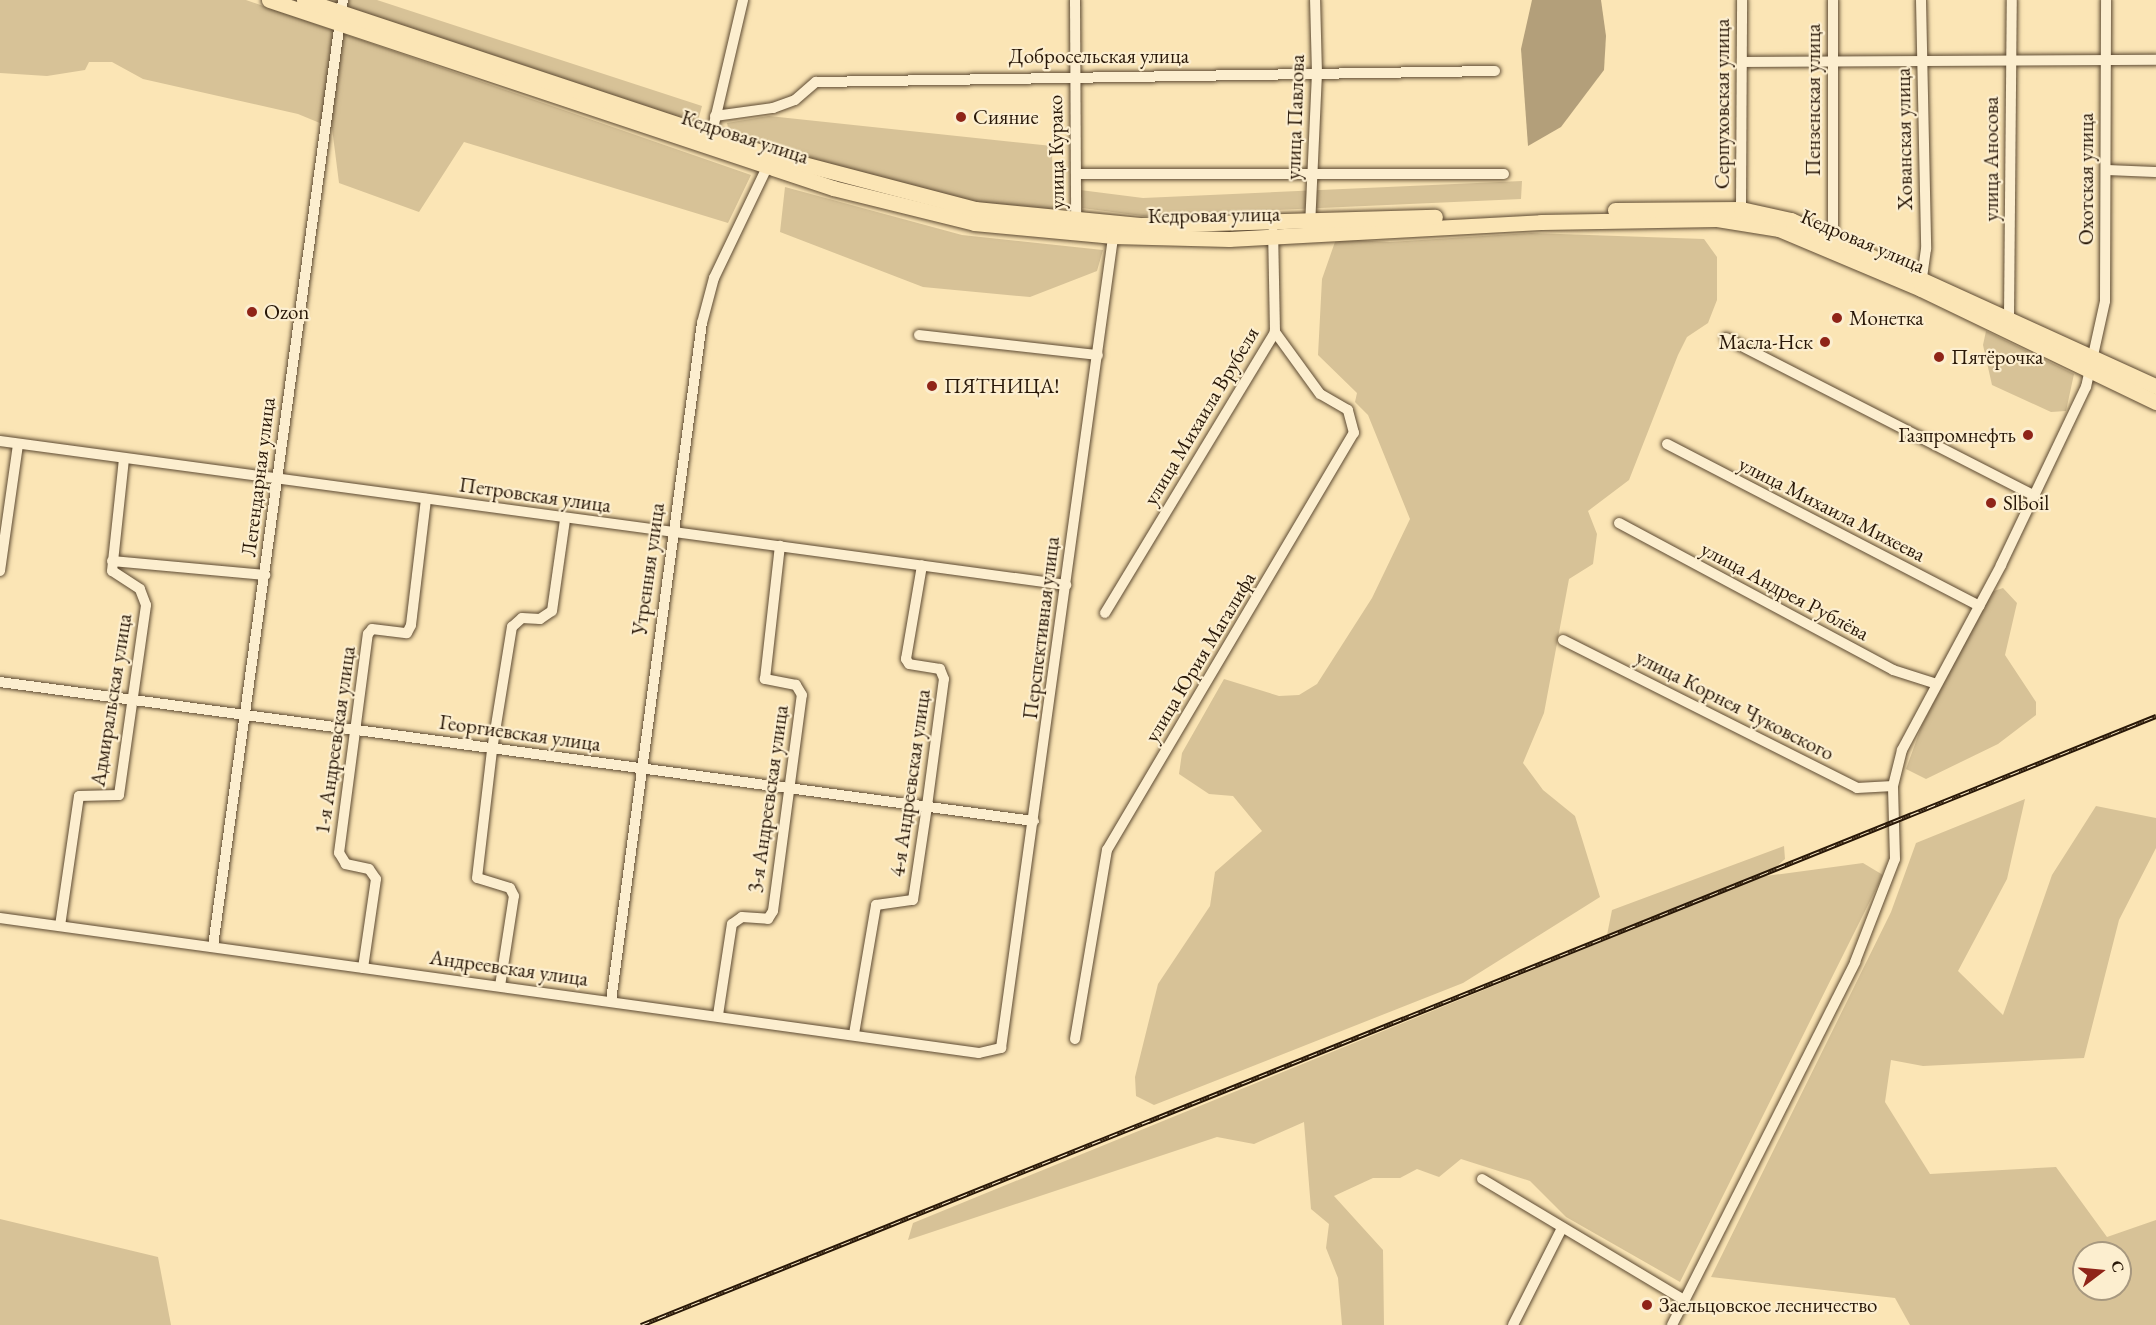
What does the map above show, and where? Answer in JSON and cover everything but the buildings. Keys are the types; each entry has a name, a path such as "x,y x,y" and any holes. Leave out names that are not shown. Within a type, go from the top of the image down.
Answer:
{"main road":[{"name":"Кедровая улица","path":"269,0 339,12"},
{"name":"Кедровая улица","path":"303,0 770,161 974,223 1076,226 1114,230 1273,230 1741,209 1833,236 1922,277 2009,318 2156,402"},
{"name":"Кедровая улица","path":"1310,228 1541,222 1740,221 1815,240 2091,364 2156,386"}],"street":[{"path":"710,141 743,0"},
{"name":"улица Курако","path":"1076,0 1076,226"},
{"name":"улица Павлова","path":"1310,228 1317,74 1315,0"},
{"name":"Серпуховская улица","path":"1741,209 1742,0"},
{"name":"Пензенская улица","path":"1833,0 1833,236"},
{"name":"Хованская улица","path":"1921,0 1926,249 1922,277"},
{"name":"улица Аносова","path":"2009,318 2012,0"},
{"name":"Охотская улица","path":"1671,1325 1819,1038 1881,902 1895,859 1893,786 1902,750 1980,606 2035,496 2091,364 2105,301 2106,0"},
{"name":"Легендарная улица","path":"213,946 246,717 339,12"},
{"path":"1743,62 1833,59 2012,62 2156,60"},
{"name":"Добросельская улица","path":"715,116 773,108 795,100 816,82 1075,76 1495,71"},
{"name":"Утренняя улица","path":"610,1001 702,323 714,278 770,161"},
{"path":"2106,171 2156,172"},
{"name":"Кедровая улица","path":"1076,174 1504,174"},
{"name":"Перспективная улица","path":"1006,1037 1114,230"},
{"name":"улица Михаила Врубеля","path":"1105,613 1275,332 1273,230"},
{"name":"улица Юрия Магалифа","path":"1075,1039 1107,850 1354,432 1348,410 1320,394 1275,332"},
{"path":"919,335 1098,355"},
{"path":"1726,338 2035,496"},
{"name":"Петровская улица","path":"0,441 278,478 565,520 672,531 1066,585"},
{"path":"0,571 18,444"},
{"name":"улица Михаила Михеева","path":"1667,444 1980,606"},
{"path":"124,459 112,561 265,575"},
{"name":"1-я Андреевская улица","path":"363,968 376,879 369,869 346,864 339,853 368,634 372,629 407,633 411,625 426,499"},
{"path":"500,986 514,896 510,888 477,878 492,750 512,627 522,618 540,619 552,611 565,520"},
{"name":"улица Андрея Рублёва","path":"1619,523 1893,670 1937,684"},
{"name":"3-я Андреевская улица","path":"718,1015 732,924 742,917 768,919 772,911 789,787 801,689 770,681 764,674 780,546"},
{"name":"Адмиральская улица","path":"60,926 79,796 119,795 145,594 118,578 112,561"},
{"name":"4-я Андреевская улица","path":"854,1034 876,905 913,900 927,806 944,679 940,669 909,664 906,659 922,565"},
{"name":"улица Корнея Чуковского","path":"1563,640 1857,788 1893,786"},
{"name":"Георгиевская улица","path":"0,682 246,717 1034,821"},
{"name":"Андреевская улица","path":"0,918 718,1015 979,1053 1001,1048 1006,1037"},
{"path":"1482,1179 1684,1300"},
{"path":"1513,1325 1562,1228"}],"shaded area":[{"path":"0,0 246,0 751,175 728,223 464,142 419,212 339,183 332,128 298,114 143,79 112,62 89,62 85,70 47,76 0,73"},
{"path":"310,0 377,0 702,106 696,128"},
{"path":"1532,0 1601,0 1606,36 1604,70 1561,127 1528,146 1521,49"},
{"path":"769,116 1052,146 1053,213 956,199 837,171 729,132 727,123"},
{"path":"1522,181 1521,199 1143,216 1082,208 1080,190 1143,198"},
{"path":"785,187 962,235 1103,250 1097,271 1030,297 923,287 780,232"},
{"path":"1531,233 1704,239 1717,257 1717,300 1708,323 1687,337 1629,480 1588,511 1597,534 1593,564 1569,579 1544,713 1523,763 1543,790 1575,816 1600,897 1463,983 1154,1105 1136,1096 1135,1077 1158,984 1210,906 1215,872 1262,831 1233,796 1209,794 1179,774 1182,753 1224,679 1279,696 1299,695 1317,684 1372,598 1410,519 1368,415 1355,402 1357,393 1318,355 1322,279 1336,239 1390,242"},
{"path":"1986,331 2074,374 2066,411 2051,412 1992,385 1983,345"},
{"path":"2003,588 2017,603 2005,655 2036,702 2036,715 1998,744 1926,779 1906,769 1922,725 1991,592"},
{"path":"2025,799 2007,879 1958,971 2003,1015 2052,875 2096,806 2156,818 2156,848 2119,920 2084,1058 1923,1066 1891,1060 1885,1102 1930,1174 2056,1167 2107,1237 2156,1220 2156,1325 1910,1325 1895,1298 1711,1277 1891,912 1916,843"},
{"path":"1784,846 1785,859 1766,876 1863,863 1883,875 1680,1282 1566,1217 1530,1181 1461,1159 1439,1177 1417,1169 1400,1178 1373,1178 1334,1196 1383,1250 1384,1325 1342,1325 1338,1278 1326,1248 1329,1224 1311,1209 1304,1122 1254,1144 1217,1137 908,1240 913,1223 1606,940 1612,910"},
{"path":"0,1219 158,1257 171,1325 0,1325"}],"railway":[{"path":"641,1325 2156,716"}],"place":[{"name":"Сияние","path":"961,117"},
{"name":"Ozon","path":"252,312"},
{"name":"Монетка","path":"1837,318"},
{"name":"Масла-Нск","path":"1825,342"},
{"name":"Пятёрочка","path":"1939,357"},
{"name":"ПЯТНИЦА!","path":"932,386"},
{"name":"Газпромнефть","path":"2028,435"},
{"name":"Slboil","path":"1991,503"},
{"name":"Заельцовское лесничество","path":"1647,1305"}]}
